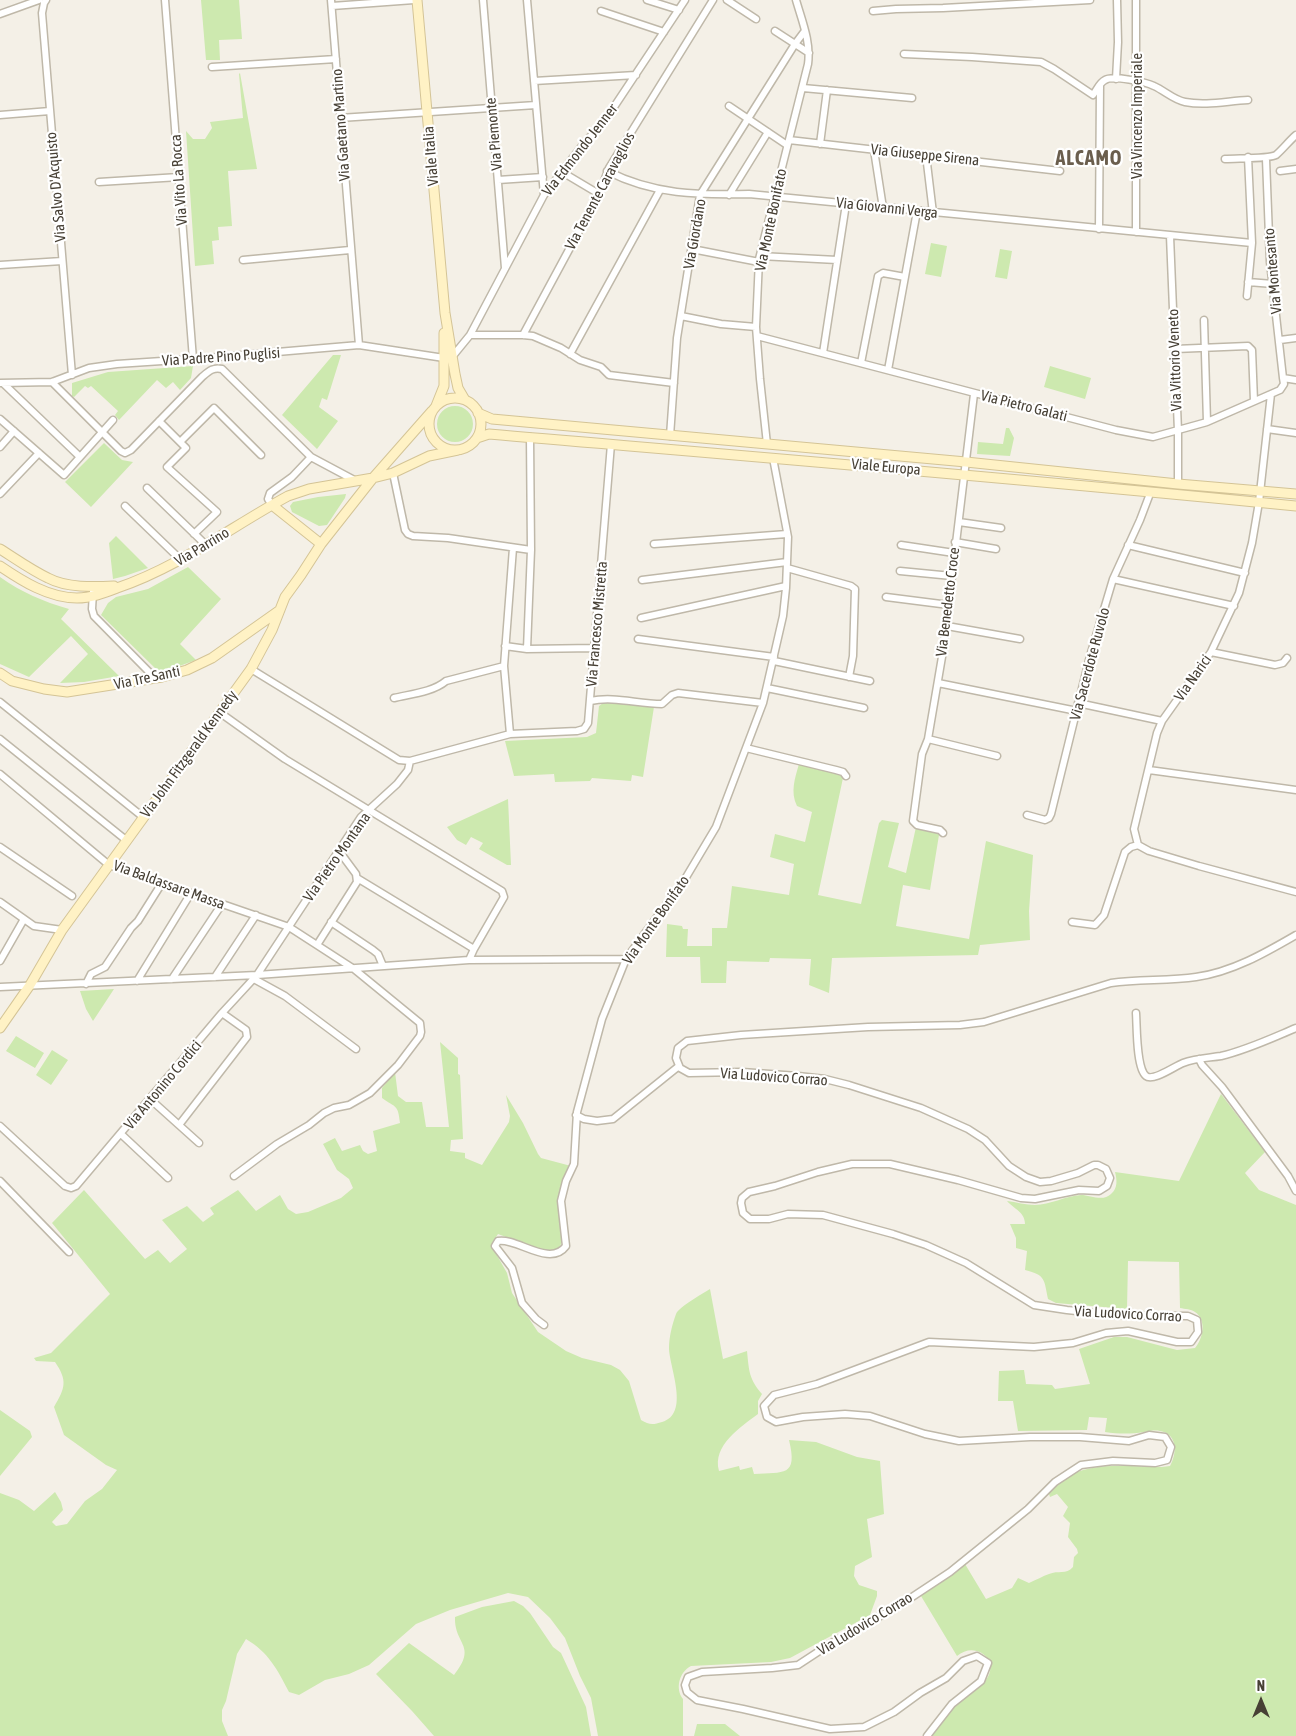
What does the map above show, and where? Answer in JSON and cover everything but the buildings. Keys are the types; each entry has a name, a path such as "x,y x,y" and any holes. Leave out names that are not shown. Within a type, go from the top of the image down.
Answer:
{"street":[{"path":"0,14 40,0"},
{"name":"Via Salvo D'Acquisto","path":"46,0 42,13 72,374"},
{"name":"Via Vito La Rocca","path":"165,0 193,359"},
{"path":"332,3 415,0"},
{"name":"Viale Italia","path":"415,0 448,357 444,386 434,409"},
{"name":"Via Piemonte","path":"483,0 506,268"},
{"path":"527,0 544,195"},
{"path":"647,0 679,10"},
{"name":"Via Edmondo Jenner","path":"448,357 470,335 544,195 604,122 685,0"},
{"name":"Via Tenente Caravaglios","path":"523,335 598,194 607,171 713,0"},
{"path":"727,0 756,19"},
{"name":"Via Monte Bonifato","path":"767,444 756,327 759,259 803,88 809,53 796,0"},
{"path":"874,11 1090,0"},
{"path":"1116,79 1118,42 1117,0"},
{"name":"Via Vincenzo Imperiale","path":"1136,0 1136,232"},
{"name":"Via Gaetano Martino","path":"332,3 359,345"},
{"path":"601,11 664,32"},
{"path":"775,31 809,53"},
{"name":"Via Giordano","path":"670,436 678,338 700,195 804,32"},
{"path":"904,54 1040,62 1054,68 1093,95 1100,84 1107,78 1154,86 1184,102 1204,104 1248,100"},
{"path":"212,67 336,59"},
{"path":"534,81 636,74"},
{"path":"1099,229 1100,84"},
{"path":"803,88 912,98"},
{"path":"820,144 827,90"},
{"path":"340,118 536,105"},
{"path":"729,106 768,132 788,142"},
{"path":"0,114 50,111"},
{"path":"728,195 768,132"},
{"path":"1225,159 1248,157 1266,159 1276,154 1296,135"},
{"name":"Via Giuseppe Sirena","path":"788,142 926,155 1060,172"},
{"path":"874,150 883,208"},
{"path":"926,155 933,213"},
{"path":"1247,296 1252,243 1248,157"},
{"name":"Via Montesanto","path":"1266,159 1268,228 1284,381"},
{"path":"1280,171 1296,169"},
{"name":"Via Giovanni Verga","path":"607,171 627,180 660,190 700,195 749,194 1252,243"},
{"path":"562,172 598,194"},
{"path":"99,182 179,177"},
{"path":"498,180 543,177"},
{"path":"570,354 660,190"},
{"path":"823,353 846,204"},
{"path":"888,370 917,211"},
{"name":"Via Vittorio Veneto","path":"1170,236 1178,431 1178,484"},
{"path":"692,249 759,259 837,260"},
{"path":"243,260 350,250"},
{"path":"0,265 62,261"},
{"path":"861,363 878,276 883,273 906,277"},
{"path":"1248,282 1273,284"},
{"path":"681,316 721,324 756,327"},
{"path":"1204,320 1207,422"},
{"path":"470,335 533,336 561,348 580,360 601,367 609,375 674,383"},
{"name":"Via Pietro Galati","path":"757,336 974,394 1116,430 1153,437 1207,422 1280,390 1284,381"},
{"path":"1280,340 1296,338"},
{"name":"Via Padre Pino Puglisi","path":"2,384 52,382 89,368 117,364 359,345 448,357"},
{"path":"1175,349 1248,346 1252,350 1254,400"},
{"name":"Viale Italia","path":"448,357 458,388 465,400"},
{"path":"52,382 102,433 125,453 131,450 211,369 222,369 311,457 356,481"},
{"path":"1284,381 1296,380"},
{"path":"2,384 79,456"},
{"name":"Via Benedetto Croce","path":"943,833 940,830 918,825 913,821 922,754 928,739 947,626 974,394"},
{"name":"Via Narici","path":"1138,845 1134,829 1156,733 1162,721 1211,652 1234,606 1245,573 1252,543 1260,490 1271,394"},
{"path":"373,478 393,473 429,456 458,450 472,444 477,438 481,421 473,406 465,400 457,398 449,399 434,409 429,419 428,427 435,442 450,450 458,450"},
{"path":"180,442 214,408 261,455"},
{"name":"Via John Fitzgerald Kennedy","path":"0,1028 30,985 62,930 251,669 272,630 285,597 322,544 373,478 434,409"},
{"name":"Viale Europa","path":"478,413 492,419 1296,494"},
{"path":"0,419 64,474 113,420"},
{"path":"159,421 186,448 167,467 217,512 194,534"},
{"path":"1267,429 1296,433"},
{"path":"0,447 14,431"},
{"name":"Viale Europa","path":"477,438 489,434 530,437 964,474 1296,506"},
{"path":"527,648 531,550 530,437"},
{"name":"Via Francesco Mistretta","path":"510,734 584,729 588,723 611,444"},
{"path":"0,494 39,453"},
{"path":"311,457 292,477 270,493 268,499 272,505 322,544"},
{"name":"Via Monte Bonifato","path":"544,1325 522,1303 512,1268 496,1246 498,1241 501,1240 541,1253 558,1252 565,1249 567,1241 561,1201 566,1181 574,1164 576,1116 602,1019 626,959 685,879 707,844 716,826 763,703 783,616 787,565 787,534 773,458"},
{"path":"393,473 405,530 408,534 531,550"},
{"name":"Via Parrino","path":"0,566 43,590 61,596 76,598 93,597 158,573 288,496 309,489 373,478"},
{"path":"148,488 206,545"},
{"name":"Via Sacerdote Ruvolo","path":"1027,816 1045,820 1050,816 1090,656 1112,579 1140,520 1151,491"},
{"path":"125,506 181,560"},
{"path":"958,522 1001,528"},
{"path":"654,544 787,534"},
{"path":"956,542 996,549"},
{"path":"901,545 954,553"},
{"path":"1128,545 1245,573"},
{"path":"251,669 399,760 410,760 510,734 504,646 513,548"},
{"name":"Via Parrino","path":"0,549 49,579 73,585 129,584"},
{"path":"642,580 787,565 851,586 855,589 853,656 849,677"},
{"path":"900,571 952,576"},
{"path":"1112,579 1234,606"},
{"path":"93,586 92,609 94,616 155,678"},
{"path":"640,618 786,586"},
{"path":"886,597 949,605"},
{"name":"Via Tre Santi","path":"1,676 36,687 67,692 155,678 187,670 212,658 280,610"},
{"path":"947,626 1020,639"},
{"path":"638,639 774,659 870,681"},
{"path":"504,646 595,648"},
{"path":"1211,652 1275,665 1283,663 1287,658"},
{"path":"394,698 440,686 446,681 504,666"},
{"path":"938,683 1162,721"},
{"path":"767,688 864,708"},
{"path":"590,701 604,698 662,704 672,695 678,693 763,703"},
{"path":"0,702 143,817"},
{"path":"219,712 285,759 502,891 504,897 474,949 470,960"},
{"path":"0,739 126,840"},
{"path":"928,739 997,756"},
{"path":"746,748 836,770 843,772 846,776"},
{"name":"Via Pietro Montana","path":"256,977 361,817 398,784 408,770 410,760"},
{"path":"1149,770 1296,790"},
{"name":"Via Baldassare Massa","path":"0,774 109,865 289,927 354,969 420,1023 420,1036 398,1065 370,1093 348,1105 334,1108 324,1113 309,1125 277,1144 234,1176"},
{"path":"1072,922 1090,926 1102,920 1125,852 1131,847 1138,845 1149,851 1199,866 1296,892"},
{"path":"0,847 72,896"},
{"path":"339,851 357,878 474,949"},
{"path":"317,945 357,882 357,878"},
{"path":"86,984 91,974 105,967 162,883"},
{"path":"137,981 191,893"},
{"path":"0,902 34,926 62,930"},
{"path":"172,979 222,904"},
{"path":"215,977 256,915"},
{"path":"0,960 24,919"},
{"path":"331,922 378,954 383,966"},
{"path":"576,1116 597,1121 613,1119 679,1066 676,1052 687,1041 741,1035 868,1027 960,1026 984,1022 1111,983 1195,978 1214,974 1232,968 1296,935"},
{"path":"0,987 215,977 256,977 470,960 626,959"},
{"path":"256,977 285,996 356,1049"},
{"name":"Via Antonino Cordici","path":"0,1126 65,1186 71,1188 76,1186 222,1014 256,977"},
{"path":"1136,1013 1139,1059 1144,1075 1148,1078 1153,1078 1173,1067 1199,1059 1221,1056 1247,1048 1296,1028"},
{"path":"179,1125 247,1037 246,1030 222,1014"},
{"path":"1199,1059 1288,1176 1296,1191"},
{"name":"Via Ludovico Corrao","path":"679,1066 689,1073 742,1072 789,1075 825,1079 849,1085 921,1108 968,1129 985,1140 1009,1166 1026,1178 1040,1182 1051,1181 1098,1165 1106,1169 1110,1178 1107,1186 1099,1191 1080,1190 1034,1199 1021,1198 958,1180 890,1164 852,1164 749,1192 742,1198 741,1208 750,1219 769,1219 788,1214 823,1215 893,1234 926,1245 966,1264 1034,1305 1114,1315 1188,1316 1197,1320 1198,1332 1192,1342 1177,1342 1128,1331 1106,1333 1073,1344 1034,1347 929,1342 817,1384 774,1395 764,1406 767,1417 776,1422 803,1417 845,1414 870,1416 925,1434 959,1441 1080,1436 1129,1441 1149,1435 1165,1437 1171,1447 1167,1460 1155,1463 1113,1461 1081,1465 1055,1482 1028,1509 950,1572 900,1605 830,1644 798,1665 702,1672 688,1677 685,1685 687,1692 697,1700 830,1729 864,1726 894,1712 920,1693 946,1678 963,1660 978,1656 988,1663 981,1681 952,1704 927,1736"},
{"path":"150,1099 199,1143"},
{"path":"121,1134 168,1178"},
{"path":"0,1181 69,1252"}],"green space":[{"path":"201,0 239,0 242,39 219,40 220,60 206,60"},
{"path":"240,73 257,169 228,171 232,226 218,227 219,240 212,241 214,264 195,266 186,131 193,139 205,139 212,128 210,122 243,118"},
{"path":"931,243 947,246 941,277 925,274"},
{"path":"1000,249 1012,251 1007,279 995,277"},
{"path":"333,355 341,355 327,400 322,398 319,407 338,421 317,449 282,415"},
{"path":"193,366 191,378 180,390 173,382 166,388 157,380 119,420 115,415 118,411 91,386 88,388 85,386 74,397 72,396 72,383 108,372"},
{"path":"1050,366 1091,378 1085,399 1044,387"},
{"path":"455,406 462,407 468,411 472,417 472,431 468,437 462,441 455,442 448,441 442,437 438,431 437,424 438,417 442,411 448,407"},
{"path":"1006,428 1009,428 1014,438 1010,456 977,454 978,442 1003,444"},
{"path":"104,443 122,460 133,462 91,507 65,482"},
{"path":"346,494 327,525 319,526 292,512 290,506 293,502"},
{"path":"116,536 148,568 113,579 109,543"},
{"path":"188,567 221,599 180,644 196,660 174,668 158,671 101,615 108,603 116,597 148,589"},
{"path":"0,577 33,596 69,609 61,619 119,676 84,682 60,683 88,654 71,636 29,677 0,664"},
{"path":"606,701 654,707 643,777 632,775 631,781 592,778 590,781 555,782 554,774 514,776 505,741 587,737 596,733 599,706"},
{"path":"799,764 835,771 842,775 843,778 818,895 861,904 879,823 882,820 899,823 888,867 906,873 916,827 938,832 930,890 903,885 896,926 969,939 986,841 1033,855 1029,911 1030,940 980,945 978,955 832,958 829,993 809,985 811,959 770,958 769,962 727,961 726,983 701,983 700,957 666,957 667,924 682,926 683,929 688,929 687,946 712,946 712,928 727,928 732,886 789,895 794,864 770,857 775,834 805,842 812,812 797,806 795,801 794,785"},
{"path":"508,799 511,865 507,865 479,849 483,843 471,837 466,845 457,840 447,827"},
{"path":"114,989 93,1021 86,1009 80,991"},
{"path":"16,1036 44,1053 35,1068 6,1051"},
{"path":"440,1042 458,1058 458,1074 460,1075 463,1139 451,1140 450,1151 465,1153 465,1158 482,1165 509,1122 510,1116 506,1095 541,1158 571,1166 562,1191 560,1203 559,1216 562,1243 557,1250 540,1250 498,1234 492,1243 507,1273 512,1293 538,1332 566,1351 582,1358 611,1365 620,1370 629,1381 641,1420 649,1424 659,1423 670,1417 675,1410 677,1401 669,1349 671,1331 676,1314 686,1304 710,1289 723,1359 747,1351 750,1374 754,1384 762,1394 758,1401 758,1414 736,1431 724,1445 718,1462 719,1471 739,1466 740,1470 752,1467 754,1474 786,1470 792,1461 789,1440 816,1442 857,1457 880,1461 884,1514 867,1519 872,1557 855,1566 854,1576 859,1585 877,1591 870,1615 790,1658 771,1662 691,1666 681,1676 679,1686 683,1699 683,1736 598,1736 591,1698 565,1638 550,1618 528,1597 508,1593 450,1610 416,1624 369,1665 349,1674 325,1680 299,1695 289,1692 267,1656 246,1639 237,1654 226,1701 222,1710 222,1721 228,1736 0,1736 0,1493 19,1500 34,1511 55,1492 63,1510 52,1522 56,1526 67,1524 85,1501 102,1489 117,1470 106,1465 64,1435 54,1407 63,1389 62,1374 55,1362 36,1361 34,1358 51,1353 110,1294 52,1223 84,1190 145,1259 158,1250 170,1263 187,1249 162,1220 187,1206 203,1222 214,1214 210,1208 238,1190 256,1211 280,1195 288,1209 296,1214 308,1212 341,1198 353,1188 349,1179 337,1170 323,1144 335,1138 342,1151 360,1145 363,1151 368,1154 377,1151 373,1131 400,1123 396,1107 382,1098 382,1088 395,1072 398,1096 406,1102 422,1102 426,1127 449,1127"},
{"path":"52,1050 68,1060 51,1085 36,1075"},
{"path":"1221,1094 1265,1152 1245,1173 1259,1190 1296,1205 1296,1736 931,1736 955,1706 986,1680 990,1673 990,1666 984,1654 978,1651 971,1650 957,1656 921,1596 926,1590 965,1564 986,1599 1012,1588 1018,1578 1029,1583 1052,1573 1065,1572 1073,1567 1074,1557 1078,1553 1068,1537 1070,1523 1063,1516 1068,1507 1057,1494 1050,1497 1049,1494 1052,1488 1073,1474 1085,1470 1110,1466 1170,1466 1174,1456 1173,1440 1166,1433 1160,1431 1105,1432 1107,1418 1089,1417 1087,1430 1018,1431 1013,1401 998,1401 999,1371 1024,1370 1026,1384 1052,1385 1055,1389 1090,1384 1079,1349 1114,1337 1127,1337 1177,1350 1195,1348 1202,1335 1199,1315 1192,1310 1180,1308 1179,1262 1128,1261 1127,1309 1056,1303 1048,1299 1043,1279 1037,1274 1025,1270 1027,1251 1016,1248 1016,1238 1010,1224 1025,1224 1025,1220 1007,1201 1035,1205 1081,1195 1104,1198 1111,1194 1116,1187 1115,1172 1179,1181"},
{"path":"0,1410 30,1431 32,1437 0,1476"},
{"path":"514,1601 530,1613 553,1647 561,1653 586,1707 591,1736 434,1736 376,1674 409,1643 454,1675 461,1665 465,1651 458,1634 455,1617 482,1607"},
{"path":"697,1724 725,1724 740,1736 694,1736"}],"district":[{"name":"ALCAMO","path":"1089,159"}]}
